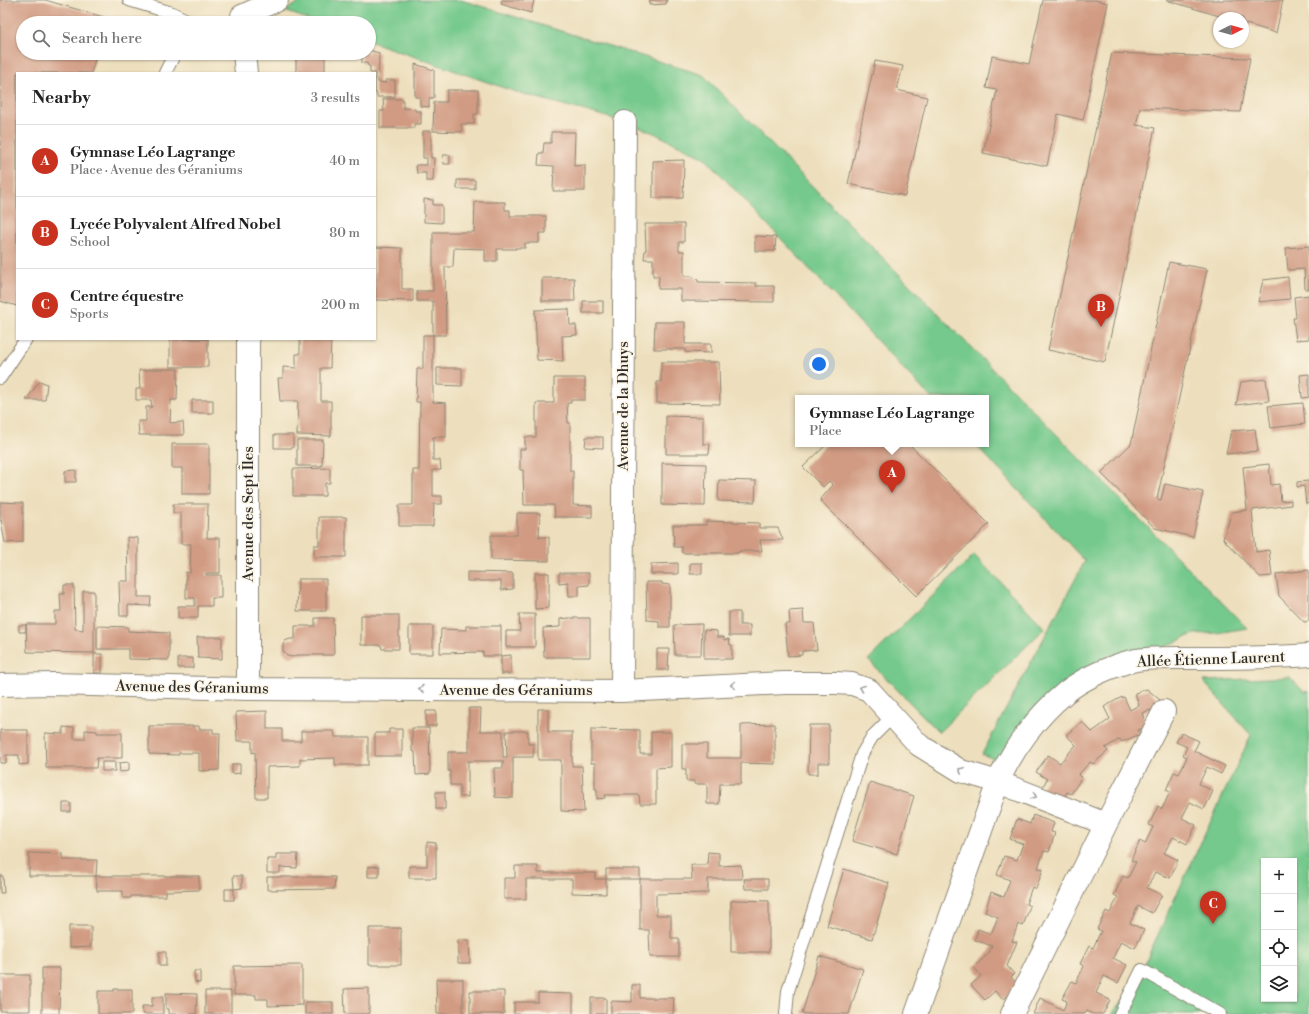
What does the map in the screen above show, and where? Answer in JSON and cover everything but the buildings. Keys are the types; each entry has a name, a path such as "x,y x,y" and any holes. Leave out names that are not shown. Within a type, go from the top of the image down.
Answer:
{"street":[{"path":"247,16 277,0"},
{"name":"Avenue de la Dhuys","path":"622,691 625,122"},
{"name":"Avenue des Sept Îles","path":"248,340 248,689"},
{"name":"Allée Étienne Laurent","path":"916,1014 998,782 1006,764 1037,720 1065,693 1101,671 1137,660 1173,658 1284,657 1309,655"},
{"name":"Avenue des Géraniums","path":"0,685 53,684 248,689 622,691 785,683 836,682 852,684 869,690 919,745 961,771 998,782 1106,824"},
{"path":"1012,1014 1164,711"}],"lane":[{"path":"129,0 178,16"},
{"path":"166,72 172,60"},
{"path":"0,378 25,340"},
{"path":"786,1014 788,991 862,754 872,737 893,716"},
{"path":"1120,1014 1142,970 1220,1014"}],"green space":[{"path":"303,0 461,0 703,75 1247,628 1217,633 1193,634 1137,660 1101,671 1006,764 982,754 1085,561 978,447 989,447 989,395 928,395 705,158 654,133 625,122 516,92 376,43 376,16 299,16 285,11"},
{"path":"974,555 1045,628 939,732 868,660"},
{"path":"1290,677 1304,692 1309,691 1309,1014 1112,1014 1134,986 1251,735 1203,681"}],"place":[{"name":"Lycée Polyvalent Alfred Nobel","path":"1101,327"},
{"name":"Gymnase Léo Lagrange","path":"892,493"},
{"name":"Centre équestre","path":"1213,924"}]}
